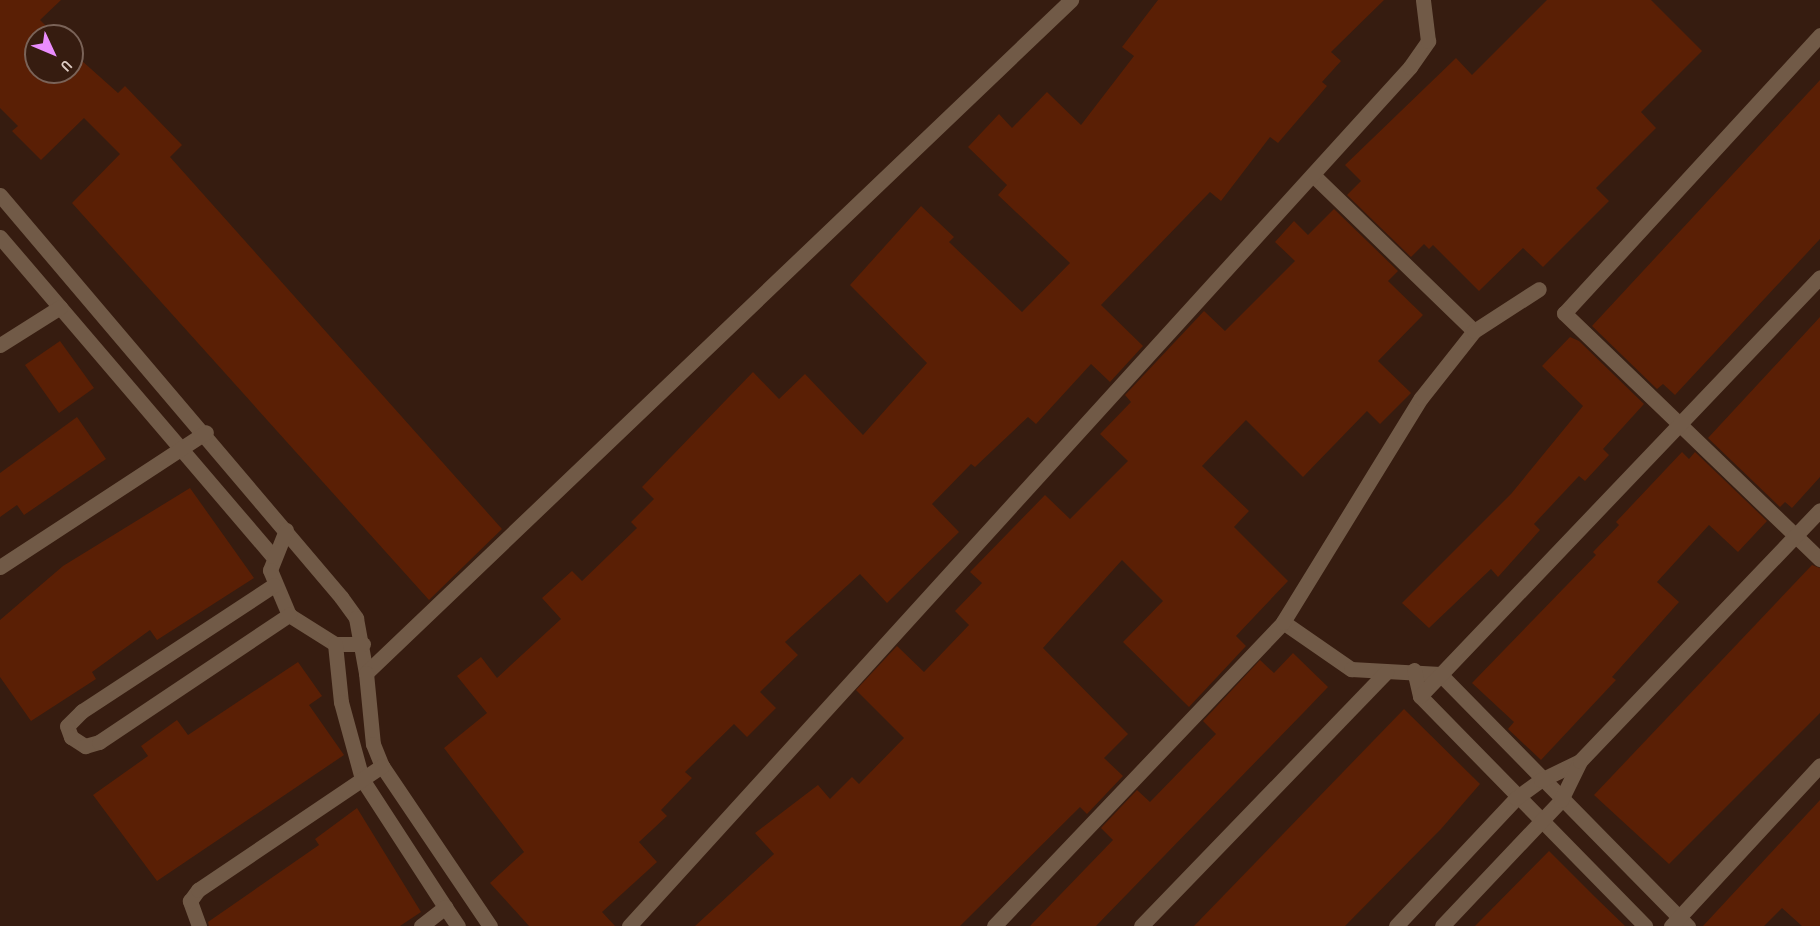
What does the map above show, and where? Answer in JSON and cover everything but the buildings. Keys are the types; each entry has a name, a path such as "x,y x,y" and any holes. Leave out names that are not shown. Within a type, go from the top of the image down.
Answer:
{"street":[{"path":"366,673 1071,0"},
{"path":"629,926 1410,67 1428,40 1423,0"},
{"path":"1820,35 1567,305 1567,319 1820,559"},
{"path":"1313,175 1474,331"},
{"path":"0,195 206,432 356,618 363,644 373,744 382,766 490,926"},
{"path":"0,237 183,447 272,555"},
{"path":"1420,696 1820,277"},
{"path":"994,926 1283,622 1421,398 1474,331 1539,289"},
{"path":"0,345 60,307"},
{"path":"0,567 206,432"},
{"path":"1442,926 1562,800 1580,761 1820,510"},
{"path":"286,530 272,555 274,585 289,615 334,644 363,644"},
{"path":"274,585 82,711 67,726 72,737 85,746 99,742 289,615"},
{"path":"1283,622 1351,669 1386,672 1414,670 1440,674 1680,923 1820,765"},
{"path":"334,644 341,702 362,779 458,926"},
{"path":"1414,670 1420,696 1516,798 1645,926"},
{"path":"1141,926 1386,672"},
{"path":"1396,926 1516,798 1540,780 1580,761"},
{"path":"198,926 190,901 198,890 382,766"},
{"path":"421,926 445,907"}]}
